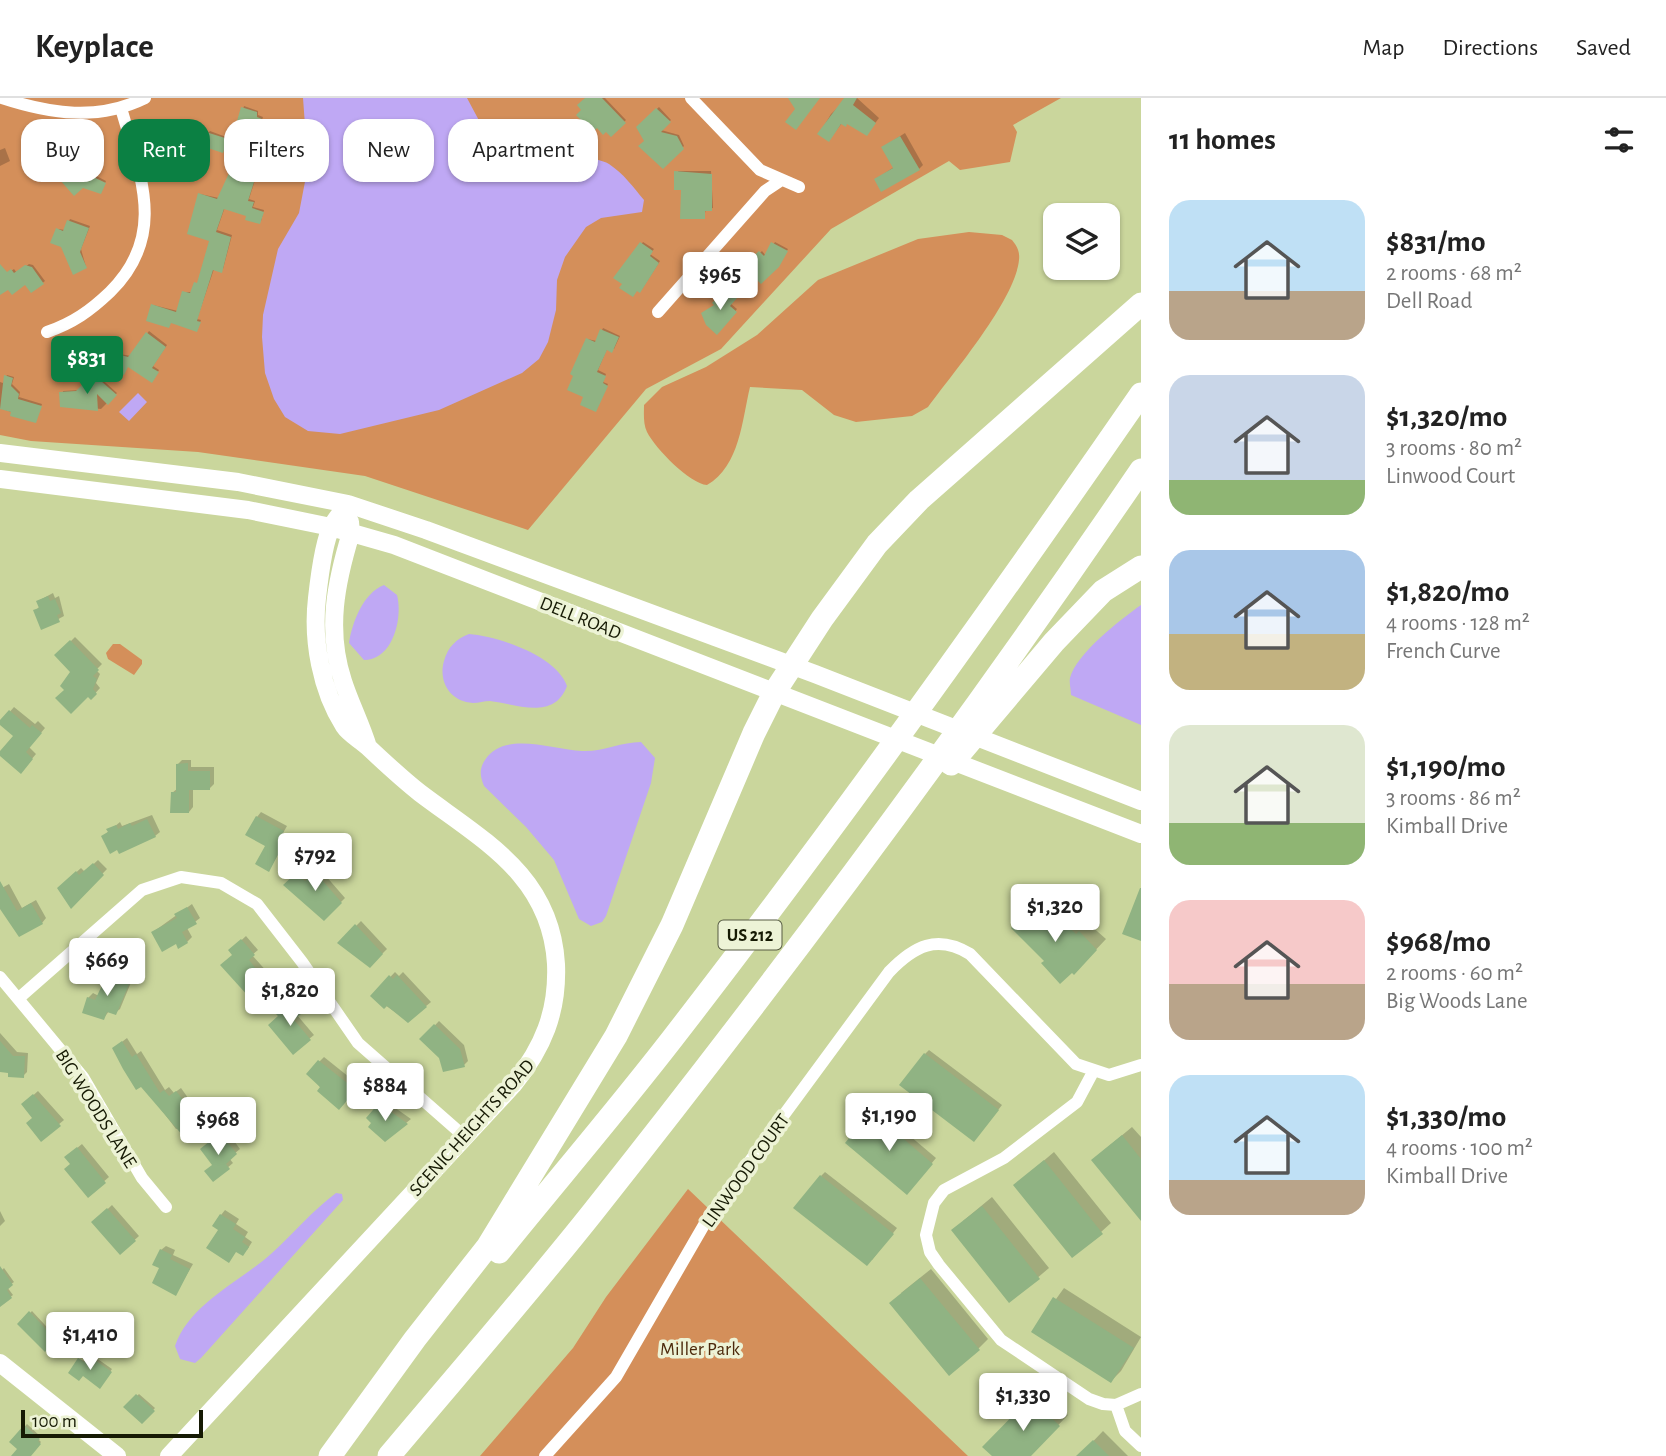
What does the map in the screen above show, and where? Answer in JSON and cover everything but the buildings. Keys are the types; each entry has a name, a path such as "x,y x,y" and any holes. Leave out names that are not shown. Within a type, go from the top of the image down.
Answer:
{"highway":[{"path":"331,1456 488,1246 616,1036 672,925 774,693 822,619 886,535 919,500 1141,304"},
{"name":"US 212","path":"331,1456 675,1035 1003,595 1141,394"},
{"name":"US 212","path":"389,1456 590,1215 692,1085 1020,648 1141,470"},
{"path":"692,1085 775,994 922,799 1054,642 1103,591 1141,567"}],"main road":[{"name":"DELL ROAD","path":"0,453 239,482 348,505 426,530 865,693 1141,801"},
{"name":"DELL ROAD","path":"0,479 226,507 331,527 394,545 1141,834"},
{"name":"SCENIC HEIGHTS ROAD","path":"169,1456 525,1070 552,1018 557,982 551,930 534,893 517,868 392,770 345,728 328,691 320,659 316,612 331,527 348,505"},
{"name":"SCENIC HEIGHTS ROAD","path":"348,505 351,533 333,607 335,648 343,682 368,747"},
{"path":"0,1363 117,1456"}],"street":[{"path":"2,98 56,113 82,114 121,108 145,98"},
{"path":"691,98 752,163 780,181 799,187"},
{"path":"47,332 78,319 92,309 128,272 140,250 145,228 146,204 121,108"},
{"path":"658,312 765,191 780,181"},
{"path":"19,999 142,890 181,877 221,883 257,904 302,962 358,1043 465,1137"},
{"name":"LINWOOD COURT","path":"545,1456 616,1377 708,1218 889,972 906,954 923,946 940,944 955,945 970,954 1070,1059 1093,1072"},
{"name":"BIG WOODS LANE","path":"0,977 83,1077 142,1178 166,1207"},
{"path":"1141,1065 1117,1075 1093,1072 1083,1096 1077,1102 1004,1158 944,1190 933,1203 926,1235 930,1252 939,1265 1001,1340 1089,1399 1116,1405 1141,1394"},
{"path":"1116,1405 1125,1431 1141,1446"}],"green space":[{"path":"0,98 1061,98 1013,125 1017,132 1010,162 960,170 949,161 831,229 721,349 646,389 528,530 365,476 198,452 31,441 0,435"},
{"path":"969,232 1002,235 1012,240 1018,249 1019,260 1007,295 995,315 928,407 912,416 856,422 834,415 802,390 750,387 742,428 733,454 718,477 707,485 683,472 651,439 645,426 644,405 662,387 706,367 757,335 818,280 918,239"},
{"path":"113,644 120,644 142,660 134,675 108,659 106,653"},
{"name":"Miller Park","path":"688,1189 968,1456 480,1456 573,1348 606,1297"}],"shaded area":[{"path":"303,98 467,98 478,119 448,119 448,182 598,182 598,160 609,164 624,176 644,200 642,212 601,218 586,227 565,257 557,280 556,310 548,342 539,359 522,373 439,410 340,434 308,431 285,417 274,399 265,373 262,337 263,315 278,249 299,213 305,182 329,182 329,119 305,119"},
{"path":"138,393 147,402 129,421 119,412"},
{"path":"384,585 397,595 397,626 389,645 382,653 364,660 349,643 351,635 364,602"},
{"path":"1141,605 1141,725 1071,695 1070,678 1090,648"},
{"path":"469,634 510,643 539,657 561,675 567,686 561,697 553,704 533,708 490,701 465,702 452,695 444,683 446,656 456,641"},
{"path":"641,742 655,758 651,783 606,916 602,922 591,926 579,919 554,860 526,827 484,786 482,766 493,751 516,744 590,751"},
{"path":"336,1193 342,1194 343,1200 201,1358 195,1363 180,1359 175,1346 192,1317 217,1294 272,1253"}]}
